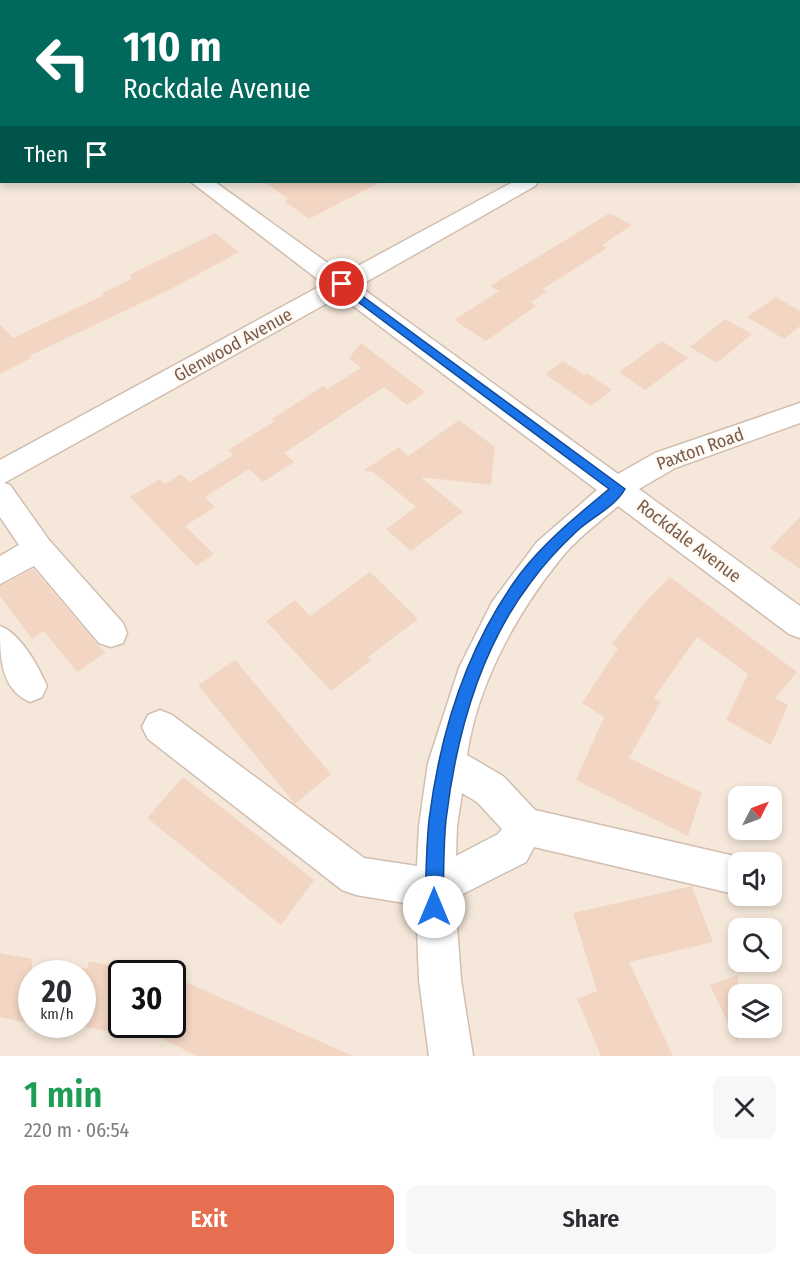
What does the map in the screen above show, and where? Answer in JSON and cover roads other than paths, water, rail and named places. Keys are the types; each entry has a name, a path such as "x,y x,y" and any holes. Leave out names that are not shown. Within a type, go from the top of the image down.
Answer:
{"street":[{"name":"Rockdale Avenue","path":"203,183 800,624"},
{"name":"Glenwood Avenue","path":"0,473 526,183"},
{"name":"Paxton Road","path":"451,1056 435,945 434,888 437,823 446,763 461,705 480,657 501,615 526,577 554,544 588,512 652,465 800,413"},
{"path":"0,493 38,549 111,633"},
{"path":"0,572 38,549"},
{"path":"0,641 30,686"},
{"path":"160,727 356,876 434,888 512,848 525,826"},
{"path":"446,763 490,789 525,826 728,874"}]}
